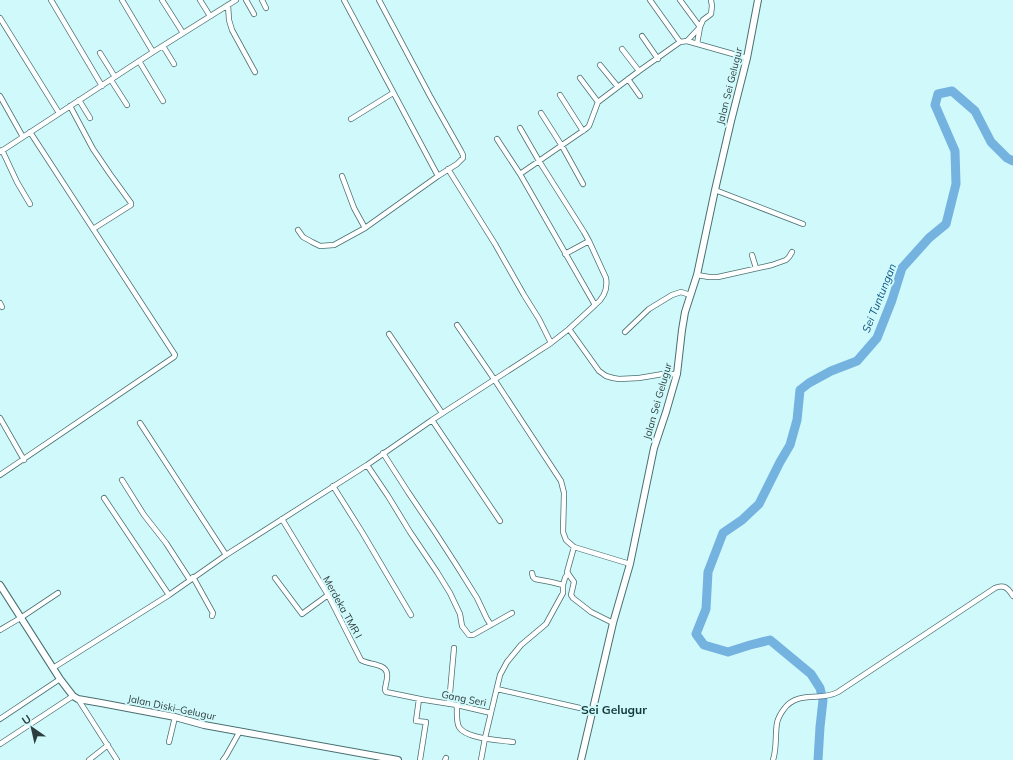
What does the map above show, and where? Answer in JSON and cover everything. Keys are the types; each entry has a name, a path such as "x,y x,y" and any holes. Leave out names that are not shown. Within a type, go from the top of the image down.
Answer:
{"main road":[{"name":"Jalan Sei Gelugur","path":"581,760 613,623 630,564 654,448 677,374 682,330 690,295 697,275 715,190 747,58 758,0"},
{"path":"0,585 22,617 60,679 76,698"},
{"name":"Jalan Diski–Gelugur","path":"76,698 175,717 204,725 398,760"}],"street":[{"path":"51,0 102,86"},
{"path":"122,0 153,52"},
{"path":"162,0 183,33"},
{"path":"200,0 210,16"},
{"path":"30,204 1,151 236,0"},
{"path":"246,0 254,14"},
{"path":"262,0 266,8"},
{"path":"344,0 438,176"},
{"path":"298,230 303,237 320,246 332,246 365,228 463,158 463,155 379,0"},
{"path":"650,0 680,42"},
{"path":"680,0 700,27"},
{"path":"697,44 700,27 703,20 712,12 711,0"},
{"path":"228,5 232,30 255,72"},
{"path":"0,18 59,113"},
{"path":"687,41 700,27"},
{"path":"642,36 658,58"},
{"path":"520,174 589,126 598,102 680,42 687,41 747,58"},
{"path":"163,46 174,64"},
{"path":"622,49 639,71"},
{"path":"100,53 126,105"},
{"path":"139,61 163,101"},
{"path":"600,65 618,87"},
{"path":"580,78 598,102"},
{"path":"628,79 640,96"},
{"path":"351,119 393,93"},
{"path":"560,95 583,130"},
{"path":"0,96 23,137"},
{"path":"79,100 90,118"},
{"path":"70,106 93,149 131,204 93,229"},
{"path":"541,113 562,146 583,184"},
{"path":"53,668 367,465 432,420 551,343 600,301 605,292 607,283 589,241 520,128"},
{"path":"0,476 175,355 30,132"},
{"path":"497,139 520,174 594,305"},
{"path":"448,169 495,244 539,319 551,343"},
{"path":"342,176 354,208 365,228"},
{"path":"715,190 803,224"},
{"path":"565,254 589,241"},
{"path":"697,275 718,277 772,265 786,260 792,252"},
{"path":"752,255 756,268"},
{"path":"625,332 649,309 672,295 682,292 690,295"},
{"path":"457,325 561,481 564,493 563,532 566,540 574,546 630,564"},
{"path":"569,329 599,371 606,376 626,379 663,374 677,374"},
{"path":"389,334 442,414"},
{"path":"0,418 24,460"},
{"path":"432,420 500,522"},
{"path":"140,423 226,555"},
{"path":"383,453 457,566 491,624"},
{"path":"367,465 450,593 460,614 462,626 466,632 469,635 473,635 512,613"},
{"path":"122,480 144,515 192,579 212,610 212,616"},
{"path":"333,486 412,615"},
{"path":"104,498 169,594"},
{"name":"Merdeka TMR I","path":"282,519 328,595 362,661 380,666 386,671 388,676 385,690 386,692"},
{"path":"574,546 567,569 568,574 574,582 571,595 591,612 613,623"},
{"path":"532,573 535,579 563,585"},
{"path":"491,713 500,675 507,662 521,645 546,624 563,594 563,585 568,574"},
{"path":"275,578 302,614 328,595"},
{"path":"773,760 775,756 778,719 790,702 802,698 827,696 838,692 995,588 1004,586 1013,596"},
{"path":"0,630 58,594"},
{"path":"449,704 454,648"},
{"path":"0,719 60,679"},
{"path":"497,689 593,712"},
{"name":"Gang Seri","path":"386,692 491,713 481,760"},
{"path":"0,744 76,698 117,760"},
{"path":"419,699 416,721 426,722 420,760"},
{"path":"457,705 457,720 460,729 466,734 513,742"},
{"path":"169,742 175,717"},
{"path":"223,760 240,731"},
{"path":"89,760 108,745"}],"waterway":[{"name":"Sei Tuntungan","path":"818,760 823,700 820,688 811,674 770,640 728,652 704,645 696,634 706,609 708,572 723,533 742,520 759,504 790,445 797,420 800,390 809,383 831,371 857,361 877,338 892,300 902,268 929,238 946,224 956,184 955,151 935,105 938,94 952,91 975,111 991,142 1007,158 1013,161"}],"district":[{"name":"Sei Gelugur","path":"614,710"}]}
